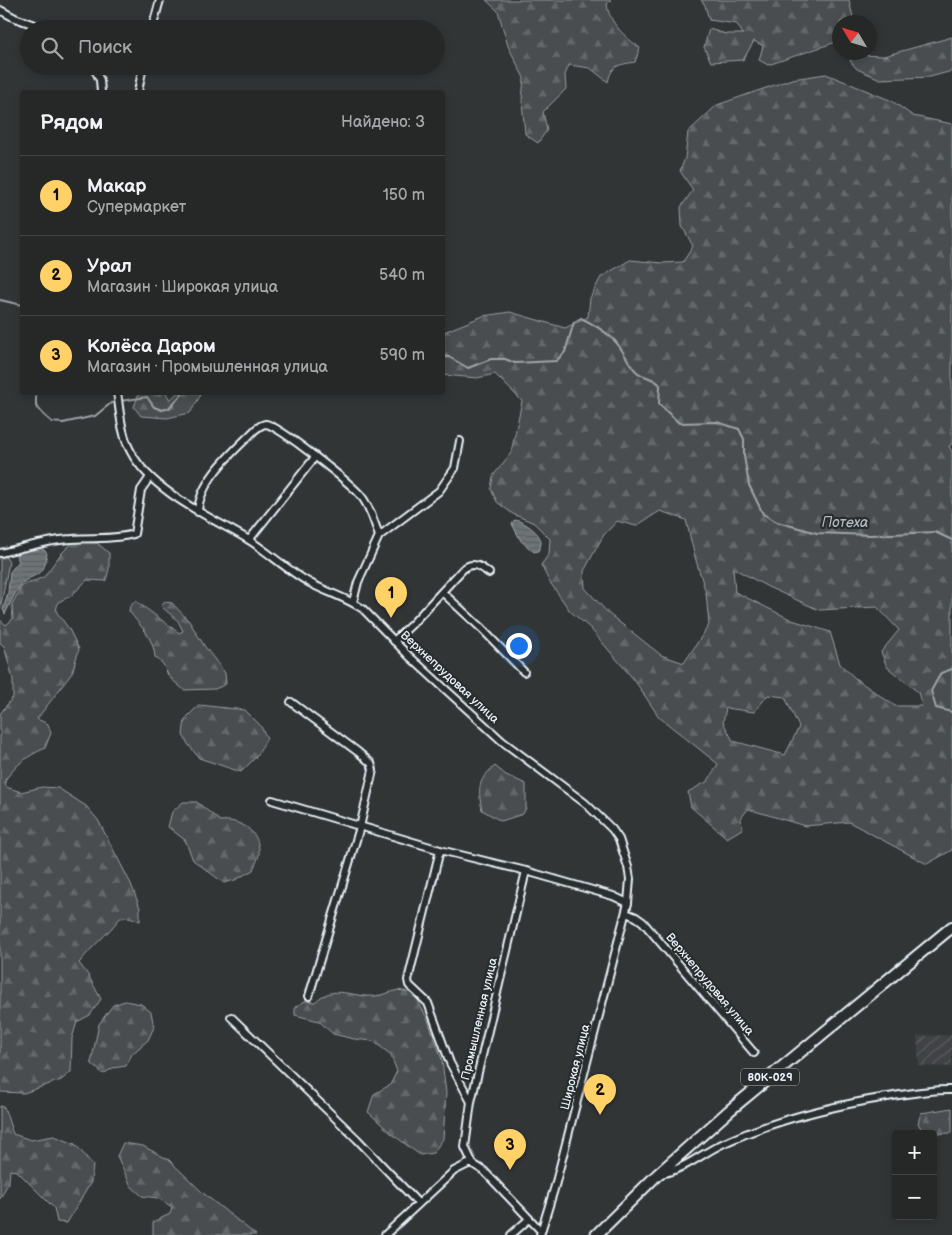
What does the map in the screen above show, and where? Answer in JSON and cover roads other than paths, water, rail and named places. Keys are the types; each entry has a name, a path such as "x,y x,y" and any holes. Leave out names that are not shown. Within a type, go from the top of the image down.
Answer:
{"main road":[{"name":"80К-029","path":"596,1235 657,1175 730,1110 952,927"}],"street":[{"path":"154,20 160,0"},
{"path":"0,10 21,20"},
{"path":"98,75 101,90"},
{"path":"138,90 142,75"},
{"name":"Верхнепрудовая улица","path":"117,396 125,438 130,451 135,460 150,477 182,502 249,540 314,585 354,602 374,619 444,689 502,741 585,803 612,829 625,853 630,879 628,903"},
{"path":"198,512 198,502 201,494 225,460 261,425 266,424 276,428 316,457 364,499 379,536"},
{"path":"354,602 358,582 379,536 439,491 455,468 460,441"},
{"path":"249,540 316,457"},
{"path":"0,553 29,545 71,539 123,537 134,534 141,490 150,477"},
{"path":"394,641 468,565 475,564 489,573"},
{"path":"442,592 524,672"},
{"path":"291,702 358,752 373,766 360,827 309,996"},
{"path":"272,800 440,850 526,871 614,896 628,903"},
{"path":"440,850 408,980 409,985 428,1003 450,1063 471,1102"},
{"name":"Промышленная улица","path":"473,1164 465,1147 471,1102 526,871"},
{"name":"Широкая улица","path":"541,1233 555,1186 628,903"},
{"name":"Верхнепрудовая улица","path":"626,913 643,922 754,1053"},
{"path":"231,1017 357,1139 418,1203"},
{"path":"657,1175 674,1172 722,1144 777,1123 850,1103 935,1089 952,1090"},
{"path":"385,1235 454,1171 468,1164 473,1164 484,1171 541,1233"},
{"path":"510,1235 529,1219"}],"waterway":[{"name":"Потеха","path":"0,300 20,305"},
{"name":"Потеха","path":"445,356 468,368 491,359 505,359 515,363 556,361 565,352 574,322 581,318 609,335 618,344 637,372 658,382 660,385 659,404 679,423 717,422 739,429 744,439 744,456 749,485 763,514 777,522 817,533 871,535 935,532 952,540"},
{"name":"Потеха","path":"36,395 36,406 44,415 52,422 63,423 95,416 111,403 116,402"},
{"name":"Потеха","path":"120,401 147,397 154,407 162,410 169,408 181,395"},
{"name":"Потеха","path":"952,669 941,673 931,691 936,708 952,712"}],"place":[{"name":"Макар","path":"391,618"},
{"name":"Урал","path":"600,1115"},
{"name":"Колёса Даром","path":"510,1170"}]}
